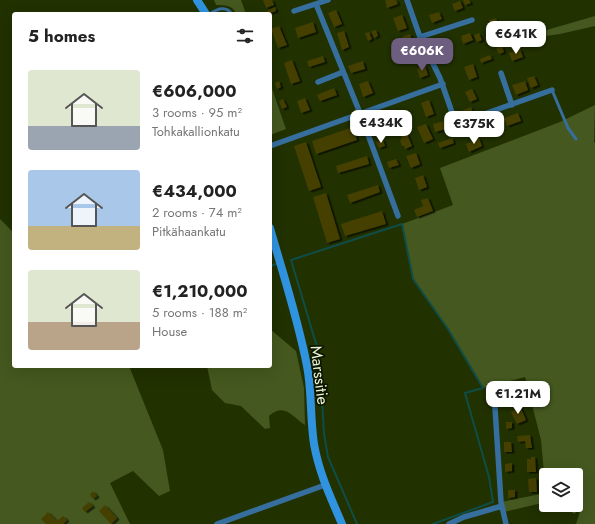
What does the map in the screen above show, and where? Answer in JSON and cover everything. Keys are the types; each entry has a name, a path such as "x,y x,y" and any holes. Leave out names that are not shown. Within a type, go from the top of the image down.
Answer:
{"main road":[{"path":"198,0 205,12"},
{"name":"Marssitie","path":"272,235 308,368 314,444 325,485 342,524"}],"street":[{"path":"294,12 328,0"},
{"path":"407,0 420,37 443,84 454,118 457,121 462,122 552,90"},
{"path":"316,4 360,113 398,216"},
{"path":"420,37 472,20"},
{"path":"318,82 343,72"},
{"path":"501,73 512,105"},
{"path":"272,145 443,84"},
{"path":"494,392 502,506 506,524"},
{"path":"217,524 325,485"},
{"path":"449,524 464,517 502,506"}],"lane":[{"path":"213,12 220,8 231,12"},
{"path":"552,90 568,128 576,139"}],"green space":[{"path":"214,0 241,0 245,12 235,12 231,7 216,5"},
{"path":"595,16 595,26 560,34 538,37 538,33"},
{"path":"272,89 286,129 272,134"},
{"path":"595,105 595,524 576,524 580,512 583,512 583,468 544,468 541,440 525,377 483,388 448,329 413,279 402,224 453,205 440,168 560,122"},
{"path":"0,219 12,231 12,368 130,368 163,450 170,491 159,496 133,471 110,483 130,524 0,524"},
{"path":"272,331 296,351 304,388 305,425 288,412 280,410 269,416 270,428 265,429 241,406 225,403 212,390 207,368 272,368"},
{"path":"539,494 539,504 504,512 501,502"}],"building":[{"path":"263,0 272,0 274,5 266,8"},
{"path":"385,0 396,0 398,4 387,8"},
{"path":"463,0 469,0 471,3 465,5"},
{"path":"460,1 463,8 455,11 452,4"},
{"path":"275,7 276,11 272,12 267,11"},
{"path":"336,10 342,24 334,27 328,13"},
{"path":"439,12 442,19 432,23 429,15"},
{"path":"402,15 407,28 398,31 393,18"},
{"path":"496,18 503,38 496,40 489,20"},
{"path":"313,22 316,32 298,38 295,28"},
{"path":"279,26 287,45 278,48 272,29"},
{"path":"376,30 378,36 374,38 371,31"},
{"path":"344,31 349,47 342,50 337,33"},
{"path":"369,32 372,39 368,41 365,33"},
{"path":"470,33 473,40 463,44 461,36"},
{"path":"479,33 482,40 477,42 474,35"},
{"path":"410,34 416,52 408,55 402,37"},
{"path":"445,38 447,44 436,48 434,42"},
{"path":"502,46 504,52 499,54 496,48"},
{"path":"520,49 523,57 512,61 509,53"},
{"path":"490,55 492,59 481,63 480,59"},
{"path":"323,56 325,62 309,67 307,61"},
{"path":"292,60 300,81 291,84 284,63"},
{"path":"363,61 365,69 351,73 348,66"},
{"path":"473,64 477,77 469,80 464,67"},
{"path":"425,66 428,75 420,78 417,69"},
{"path":"534,76 538,85 531,88 527,78"},
{"path":"279,81 281,87 277,89 275,83"},
{"path":"368,81 373,93 363,97 359,84"},
{"path":"525,81 528,90 516,95 512,85"},
{"path":"334,88 337,95 320,101 317,95"},
{"path":"472,89 477,99 470,102 465,92"},
{"path":"305,98 310,110 301,113 297,101"},
{"path":"283,99 287,107 282,109 279,101"},
{"path":"429,100 434,114 426,117 421,103"},
{"path":"471,107 473,113 465,116 463,110"},
{"path":"402,110 407,124 398,127 393,113"},
{"path":"518,113 521,121 507,126 504,118"},
{"path":"381,116 383,122 376,124 374,118"},
{"path":"448,120 450,128 435,132 433,124"},
{"path":"495,122 498,130 488,134 484,126"},
{"path":"426,124 433,139 424,143 417,127"},
{"path":"353,127 357,140 316,154 312,141"},
{"path":"407,134 412,146 405,149 400,140 402,139 401,136"},
{"path":"452,138 454,143 440,148 438,143"},
{"path":"479,138 482,146 469,152 466,144"},
{"path":"383,140 385,146 379,148 376,142"},
{"path":"306,142 321,187 309,191 294,146"},
{"path":"416,153 420,164 411,168 406,156"},
{"path":"367,156 369,164 338,173 336,166"},
{"path":"396,159 399,165 389,168 387,162"},
{"path":"423,175 427,187 419,190 415,178"},
{"path":"378,185 380,192 350,203 347,195"},
{"path":"326,193 340,239 327,243 313,197"},
{"path":"428,198 433,211 417,217 414,210 423,206 421,200"},
{"path":"382,211 386,224 345,236 341,224"},
{"path":"519,404 526,420 517,424 511,412 515,410 514,407"},
{"path":"506,422 512,422 512,428 506,429"},
{"path":"530,435 532,448 526,448 525,441 518,442 517,436"},
{"path":"504,442 511,442 512,452 504,452"},
{"path":"531,457 535,457 536,472 527,472 527,459 531,459"},
{"path":"512,463 512,471 505,472 505,464"},
{"path":"536,478 537,492 529,492 528,479"},
{"path":"508,490 515,490 515,497 508,498"},
{"path":"93,491 97,496 93,499 90,495"},
{"path":"89,502 93,506 85,512 82,508"},
{"path":"105,505 117,518 111,524 99,511"},
{"path":"48,512 57,521 63,516 67,520 63,524 46,524 41,519"}],"waterway":[{"path":"357,524 328,457 324,434 320,364 317,347 291,260 402,224 413,279 448,329 483,388 465,393 489,477 493,502 433,524"},
{"path":"272,265 276,264"}]}
